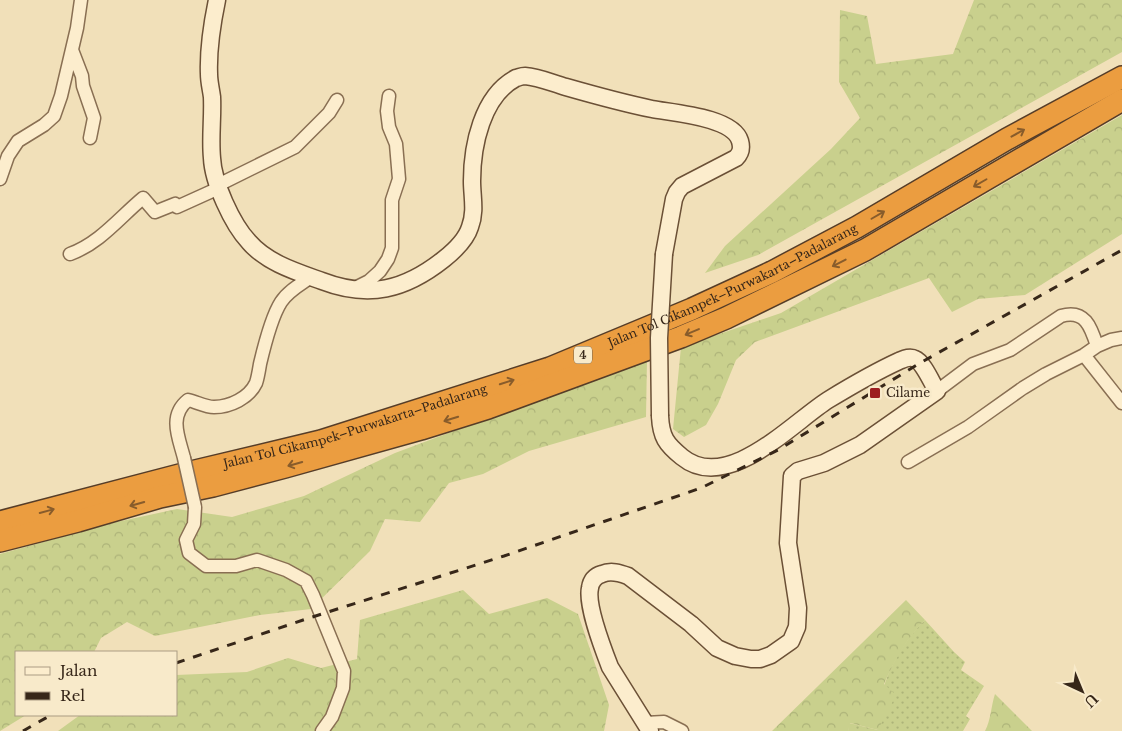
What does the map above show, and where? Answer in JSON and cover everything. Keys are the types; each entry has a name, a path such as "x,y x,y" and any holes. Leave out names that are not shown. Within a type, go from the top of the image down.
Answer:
{"highway":[{"name":"Jalan Tol Cikampek–Purwakarta–Padalarang","path":"0,522 191,472 321,441 550,368 692,309 772,272 857,227 1007,139 1122,76"},
{"name":"Jalan Tol Cikampek–Purwakarta–Padalarang","path":"0,541 160,498 267,472 421,429 488,408 681,337 726,318 865,250 1122,100"}],"street":[{"path":"0,179 8,156 18,141 44,125 54,116 72,50 81,0"},
{"path":"217,0 209,46 209,75 212,97 212,160 218,186 240,231 250,244 280,264 350,290 371,291 415,278 444,258 465,238 470,228 474,212 473,159 476,143 489,106 498,93 508,84 522,76 540,79 650,108 706,119 736,132 741,148 740,154 736,158 682,186 677,192 674,198 664,254 659,338 661,431 664,439 688,462 703,467 723,467 776,440 827,400 908,358 916,359 920,363 937,391"},
{"path":"72,50 82,76 87,99 94,118 90,138"},
{"path":"350,290 369,281 380,271 388,259 392,248 392,200 399,179 396,144 389,127 387,111 389,96"},
{"path":"70,254 79,251 100,238 143,198 154,212 175,204 177,207 295,147 330,113 337,100"},
{"path":"311,277 282,299 277,308 267,336 256,382 250,392 236,402 223,406 204,406 188,400 177,413 176,420 195,507 194,524 186,540 190,553 206,566 236,566 257,560 286,570 306,581 313,594 344,671 343,688 332,717 322,731"},
{"path":"682,731 664,722 647,727 610,667 589,601 590,585 594,578 604,573 612,572 619,572 628,576 691,624 712,644 725,652 751,659 760,659 771,655 791,641 798,627 798,608 788,543 792,476 798,471 824,464 860,445 973,364 1010,350 1061,316 1077,315 1086,320 1092,330 1097,346"},
{"path":"908,462 968,427 1023,388 1097,346 1122,338"},
{"path":"1084,355 1122,402"}],"green space":[{"path":"974,0 1122,0 1122,52 758,255 705,273 725,246 831,149 860,118 839,82 840,10 867,16 876,64 953,54"},
{"path":"1122,115 1122,234 1025,295 978,299 952,312 929,278 755,342 736,360 718,404 706,425 684,437 673,429 681,347 781,313"},
{"path":"647,359 646,417 529,451 483,474 449,483 420,522 385,519 370,551 311,609 260,615 155,636 127,622 101,638 94,651 15,651 15,716 24,716 0,731 0,554 112,523 177,509 232,517 304,496 395,453"},
{"path":"463,590 489,614 547,598 578,614 609,705 604,731 58,731 79,716 178,716 178,675 247,672 288,658 321,668 357,659 360,620"},
{"path":"906,600 925,620 912,634 884,684 896,695 878,730 850,723 848,731 772,731"},
{"path":"925,620 965,662 961,670 984,686 966,716 970,719 963,731 848,731 849,723 878,730 882,694 888,674 907,641"},
{"path":"995,694 1032,731 985,731 989,722"}],"railway":[{"path":"178,662 504,556 701,488 778,450 920,363 1122,250"},
{"path":"23,731 49,716"}],"place":[{"name":"Cilame","path":"875,393"}]}
